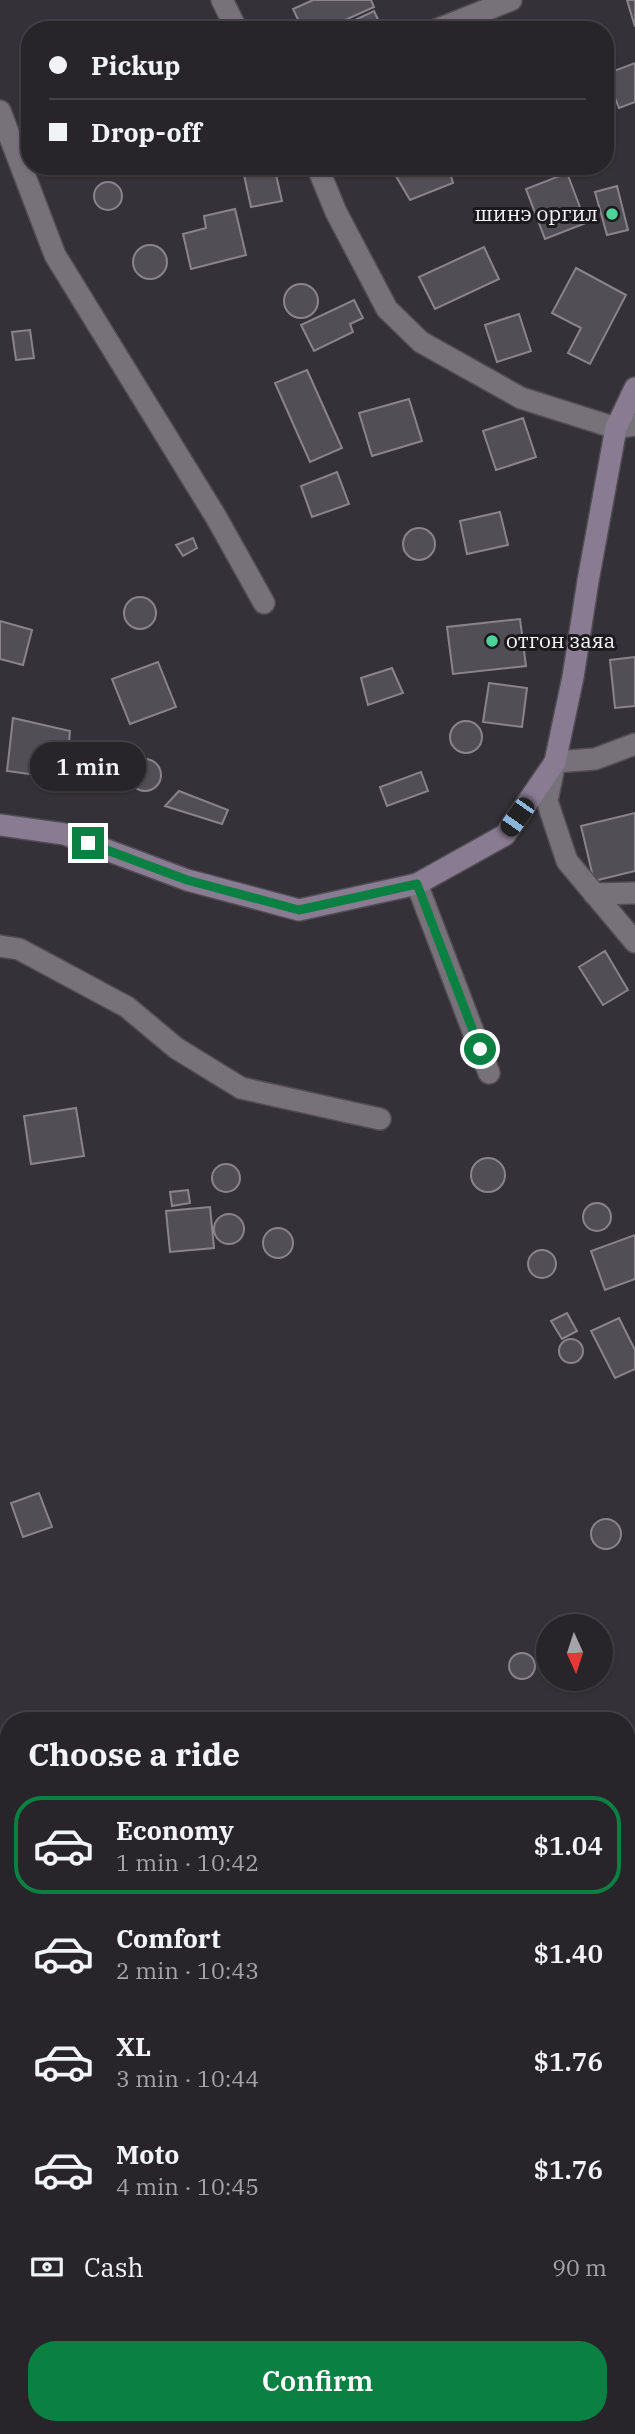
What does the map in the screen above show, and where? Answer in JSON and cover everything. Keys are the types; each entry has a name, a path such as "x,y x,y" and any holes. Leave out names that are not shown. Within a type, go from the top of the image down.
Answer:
{"main road":[{"path":"0,825 64,834 187,880 299,910 417,884 505,835 555,762 573,677 588,581 635,387"}],"street":[{"path":"222,0 232,21"},
{"path":"458,21 511,0"},
{"path":"0,111 21,166"},
{"path":"24,175 55,255 216,517 264,603"},
{"path":"321,175 336,212 387,309 421,342 521,398 625,426"},
{"path":"635,744 594,759 555,762 547,801 567,861 635,942"},
{"path":"417,884 489,1073"},
{"path":"594,894 635,892"},
{"path":"0,946 19,949 127,1007 177,1048 241,1088 380,1119"}],"building":[{"path":"313,0 371,0 374,7 343,21 299,21 293,9"},
{"path":"627,0 635,0 635,27"},
{"path":"374,11 379,21 353,21"},
{"path":"635,63 635,102 619,108 614,95 614,71"},
{"path":"244,175 276,175 282,201 251,207"},
{"path":"395,175 451,175 453,183 410,200"},
{"path":"568,175 586,223 545,239 526,189"},
{"path":"108,182 118,186 122,196 118,206 108,210 98,206 94,196 98,186"},
{"path":"617,186 628,230 607,235 595,192"},
{"path":"235,209 246,255 191,269 183,234 206,228 204,216"},
{"path":"150,245 162,250 167,262 162,274 150,279 138,274 133,262 138,250"},
{"path":"484,247 499,279 435,309 419,277"},
{"path":"576,268 626,295 590,364 568,353 581,328 552,313"},
{"path":"301,284 313,289 318,301 313,313 301,318 289,313 284,301 289,289"},
{"path":"354,300 363,318 350,324 353,332 314,351 301,325"},
{"path":"519,314 531,351 497,362 485,325"},
{"path":"30,330 34,358 16,360 12,332"},
{"path":"307,370 342,448 310,462 275,383"},
{"path":"409,399 422,441 372,456 359,413"},
{"path":"523,418 536,457 496,470 483,431"},
{"path":"337,472 349,504 312,517 301,486"},
{"path":"500,512 508,545 467,554 460,521"},
{"path":"419,528 430,533 435,544 430,555 419,560 408,555 403,544 408,533"},
{"path":"193,538 197,548 183,556 176,545"},
{"path":"140,597 151,602 156,613 151,624 140,629 129,624 124,613 129,602"},
{"path":"520,619 526,666 453,674 447,627"},
{"path":"0,621 32,630 23,665 0,659"},
{"path":"635,657 635,706 615,708 610,660"},
{"path":"158,662 176,707 130,724 112,679"},
{"path":"392,668 403,693 368,705 361,678"},
{"path":"489,683 527,688 522,727 483,722"},
{"path":"13,718 70,731 66,779 7,771"},
{"path":"466,721 477,726 482,737 477,748 466,753 455,748 450,737 455,726"},
{"path":"145,759 156,764 161,775 156,786 145,791 134,786 129,775 134,764"},
{"path":"421,772 428,791 387,806 380,787"},
{"path":"179,791 228,810 222,824 165,806"},
{"path":"635,813 635,871 594,881 581,826"},
{"path":"605,951 628,990 603,1005 579,967"},
{"path":"76,1108 84,1156 31,1164 24,1116"},
{"path":"488,1158 500,1163 505,1175 500,1187 488,1192 476,1187 471,1175 476,1163"},
{"path":"226,1164 236,1168 240,1178 236,1188 226,1192 216,1188 212,1178 216,1168"},
{"path":"188,1190 190,1203 172,1206 170,1192"},
{"path":"597,1203 607,1207 611,1217 607,1227 597,1231 587,1227 583,1217 587,1207"},
{"path":"210,1207 214,1248 170,1252 166,1211"},
{"path":"229,1214 240,1218 244,1229 240,1240 229,1244 218,1240 214,1229 218,1218"},
{"path":"278,1228 289,1232 293,1243 289,1254 278,1258 267,1254 263,1243 267,1232"},
{"path":"635,1235 635,1279 605,1290 591,1251"},
{"path":"542,1250 552,1254 556,1264 552,1274 542,1278 532,1274 528,1264 532,1254"},
{"path":"567,1313 577,1331 562,1339 551,1321"},
{"path":"619,1318 635,1350 635,1369 615,1378 591,1331"},
{"path":"571,1339 580,1342 583,1351 580,1360 571,1363 562,1360 559,1351 562,1342"},
{"path":"39,1493 52,1527 23,1537 11,1503"},
{"path":"606,1519 617,1523 621,1534 617,1545 606,1549 595,1545 591,1534 595,1523"},
{"path":"522,1653 531,1657 535,1666 531,1675 522,1679 513,1675 509,1666 513,1657"}],"place":[{"name":"шинэ оргил","path":"612,214"},
{"name":"отгон заяа","path":"492,641"}],"route":[{"path":"88,843 187,880 299,910 417,884 480,1049"}]}
